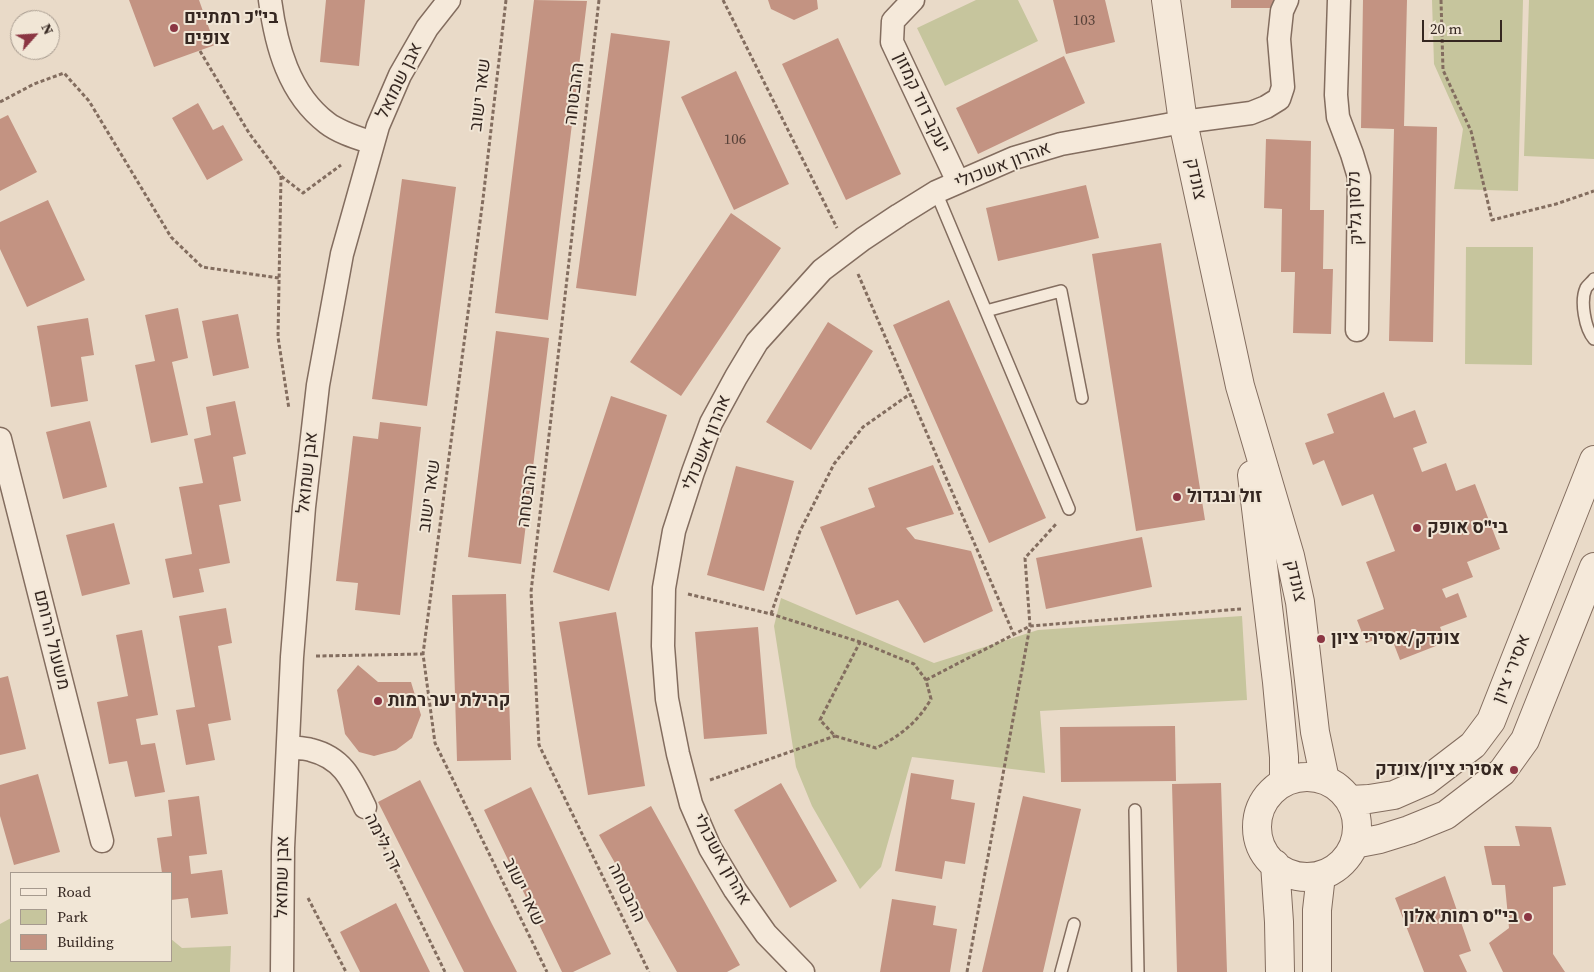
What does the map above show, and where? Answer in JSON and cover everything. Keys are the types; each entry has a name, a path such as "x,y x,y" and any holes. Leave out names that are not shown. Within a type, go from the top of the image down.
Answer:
{"street":[{"path":"270,0 283,59 295,88 311,108 328,124 351,136 373,143"},
{"name":"אבן שמואל","path":"282,972 283,848 292,657 304,507 318,385 342,254 378,126 400,75 427,28 449,0"},
{"name":"יעקב דוד קמזון","path":"913,0 893,21 892,42 958,182"},
{"name":"צונדק","path":"1166,0 1183,122 1240,386 1290,556 1300,602 1315,732 1325,780"},
{"path":"1183,122 1251,113 1279,99 1283,87 1279,39 1282,11 1287,0"},
{"name":"נלסון גליק","path":"1339,0 1336,95 1338,118 1359,177 1357,330"},
{"name":"אהרון אשכולי","path":"803,972 766,934 735,890 710,848 686,788 666,699 664,588 674,531 692,472 711,423 757,342 787,307 822,270 898,215 936,192 1014,158 1061,144 1183,122"},
{"name":"צונדק","path":"1240,386 1269,606 1281,720 1284,782"},
{"name":"משעול הרותם","path":"0,439 102,841"},
{"name":"אסירי ציון","path":"1350,800 1394,795 1426,781 1473,745 1491,720 1594,460"},
{"path":"1354,844 1380,839 1409,830 1446,815 1502,772 1525,740 1594,567"},
{"path":"1315,732 1325,750 1338,767 1350,776 1370,784 1391,786 1426,781"},
{"name":"דה לימה","path":"288,747 311,750 332,758 350,776 365,807"},
{"path":"1304,777 1325,780 1336,786 1350,800 1357,821 1354,844 1345,859 1338,866 1321,874 1301,876 1287,872 1275,864 1265,853 1260,841 1257,827 1264,801 1273,790 1284,782 1304,777"},
{"path":"1275,864 1280,972"},
{"path":"1317,972 1317,910 1321,874"}],"lane":[{"path":"936,192 1069,509"},
{"path":"1594,279 1586,289 1583,311 1591,336 1594,339"},
{"path":"986,310 1061,291 1082,398"},
{"path":"1135,810 1138,972"},
{"path":"1061,972 1074,924"}],"path":[{"name":"שאר ישוב","path":"506,0 482,209 423,654 435,742 546,972"},
{"name":"ההבטחה","path":"599,0 531,592 539,746 649,972"},
{"path":"723,0 848,250 1014,635"},
{"path":"1441,0 1444,70 1471,131 1492,220 1556,204 1594,191"},
{"path":"200,51 249,133 281,176 303,193 373,143"},
{"path":"0,102 34,84 64,73 90,101 171,237 202,267 279,278"},
{"path":"281,176 278,337 289,413"},
{"path":"771,614 800,530 834,464 863,427 910,394"},
{"path":"967,972 1030,626 1025,558 1069,509"},
{"path":"664,588 771,614 860,642 914,664 926,680 931,699 922,714 894,739 876,748 834,736 820,720 860,642"},
{"path":"926,680 1030,626 1269,606"},
{"path":"292,657 423,654"},
{"path":"686,788 834,736"},
{"name":"דה לימה","path":"365,807 446,972"},
{"path":"306,892 346,972"}],"green space":[{"path":"976,0 1018,0 1038,41 945,86 917,28"},
{"path":"1432,0 1523,0 1518,191 1454,189 1463,129 1434,64"},
{"path":"1529,0 1594,0 1594,159 1524,156"},
{"path":"1466,247 1533,247 1532,365 1465,364"},
{"path":"781,598 934,663 1038,630 1242,616 1247,700 1040,711 1045,773 912,757 881,867 860,889 812,806 796,767 774,626"},
{"path":"10,919 10,962 172,962 172,940 182,948 231,946 230,972 0,972 0,924"}],"building":[{"name":"בי\"כ רמתיים צופים","path":"129,0 199,0 215,45 154,67"},
{"path":"326,0 365,0 359,66 320,62"},
{"path":"534,0 587,1 548,320 495,313"},
{"path":"768,0 817,0 818,9 794,20 771,9"},
{"path":"1053,0 1105,0 1115,42 1066,54"},
{"path":"1231,0 1275,0 1274,8 1231,8"},
{"path":"1363,0 1407,0 1404,126 1437,127 1433,342 1389,341 1394,129 1361,128"},
{"path":"611,33 670,41 636,296 576,288"},
{"path":"838,38 901,174 846,200 782,64"},
{"path":"1064,56 1085,103 978,154 956,108"},
{"path":"736,71 789,184 734,210 681,97"},
{"path":"198,103 213,130 223,125 243,160 207,180 172,118"},
{"path":"8,115 37,172 0,191 0,119"},
{"path":"1266,139 1311,141 1310,210 1324,210 1323,269 1333,269 1331,334 1293,333 1295,272 1281,272 1282,209 1264,208"},
{"path":"402,179 456,187 427,406 372,399"},
{"path":"1086,185 1099,238 998,261 986,208"},
{"path":"48,200 85,280 27,307 0,249 0,222"},
{"path":"731,213 781,248 681,396 630,362"},
{"path":"1161,243 1205,520 1136,531 1092,254"},
{"path":"949,300 1046,518 989,543 893,325"},
{"path":"178,308 188,358 172,362 188,435 151,443 135,365 155,361 145,315"},
{"path":"238,314 249,368 213,376 202,321"},
{"path":"88,318 94,355 81,357 88,401 51,407 37,326"},
{"path":"828,322 873,351 811,450 766,422"},
{"path":"496,331 549,338 521,564 468,557"},
{"path":"1384,392 1394,418 1415,410 1427,443 1413,448 1422,472 1446,463 1456,491 1475,484 1500,549 1467,562 1473,577 1442,589 1446,598 1458,593 1467,617 1440,627 1446,642 1400,660 1390,634 1366,643 1357,620 1384,609 1366,562 1395,551 1373,494 1342,506 1324,460 1313,465 1305,443 1334,433 1327,414"},
{"path":"611,396 667,415 609,591 553,572"},
{"path":"235,401 246,454 233,457 241,501 219,505 230,563 199,569 204,592 173,598 165,559 192,554 179,487 203,483 194,439 211,435 206,407"},
{"path":"90,421 107,487 63,499 46,432"},
{"path":"380,422 421,427 400,615 355,610 358,583 336,581 353,436 378,439"},
{"path":"933,465 954,514 906,528 915,539 971,551 993,611 924,643 898,600 856,615 820,527 875,507 868,488"},
{"path":"736,466 794,481 764,591 707,575"},
{"path":"114,523 130,584 82,596 66,535"},
{"path":"1142,537 1152,587 1046,609 1036,558"},
{"path":"506,594 511,760 457,761 452,595"},
{"path":"226,608 232,643 218,646 231,720 208,724 215,760 186,765 176,710 195,707 179,616"},
{"path":"616,612 645,786 588,795 559,622"},
{"path":"758,627 767,734 704,739 695,632"},
{"path":"142,630 158,715 136,719 141,745 155,743 165,792 135,797 127,761 109,764 97,702 128,696 116,635"},
{"name":"קהילת יער רמות","path":"358,665 378,682 411,682 421,715 412,738 396,750 374,756 359,752 345,734 337,690"},
{"path":"8,676 26,749 0,755 0,678"},
{"path":"1175,726 1176,781 1061,782 1060,727"},
{"path":"911,773 954,780 951,799 975,803 965,864 945,861 942,879 895,871"},
{"path":"38,774 60,852 14,865 0,816 0,785"},
{"path":"420,780 517,972 464,972 378,802"},
{"path":"781,783 837,881 790,908 734,810"},
{"path":"1221,783 1227,972 1177,972 1172,784"},
{"path":"531,787 611,954 573,972 562,972 484,810"},
{"path":"199,796 207,854 189,856 191,874 222,870 228,914 191,918 188,898 172,900 172,872 162,872 157,838 172,836 168,800"},
{"path":"1023,796 1081,809 1043,972 982,972"},
{"path":"651,806 740,965 727,972 677,972 599,835"},
{"path":"1515,826 1551,827 1566,885 1553,887 1553,954 1565,972 1503,972 1489,943 1509,928 1505,885 1492,885 1484,846 1520,846"},
{"path":"1445,876 1471,951 1459,955 1467,972 1424,972 1395,898"},
{"path":"892,899 936,906 933,925 957,929 950,972 880,972"},
{"path":"396,903 430,972 360,972 340,932"}],"place":[{"name":"בי\"כ רמתיים צופים","path":"174,28"},
{"name":"זול ובגדול","path":"1177,497"},
{"name":"בי\"ס אופק","path":"1417,528"},
{"name":"צונדק/אסירי ציון","path":"1321,639"},
{"name":"קהילת יער רמות","path":"378,701"},
{"name":"אסירי ציון/צונדק","path":"1514,770"},
{"name":"בי\"ס רמות אלון","path":"1528,917"}]}
